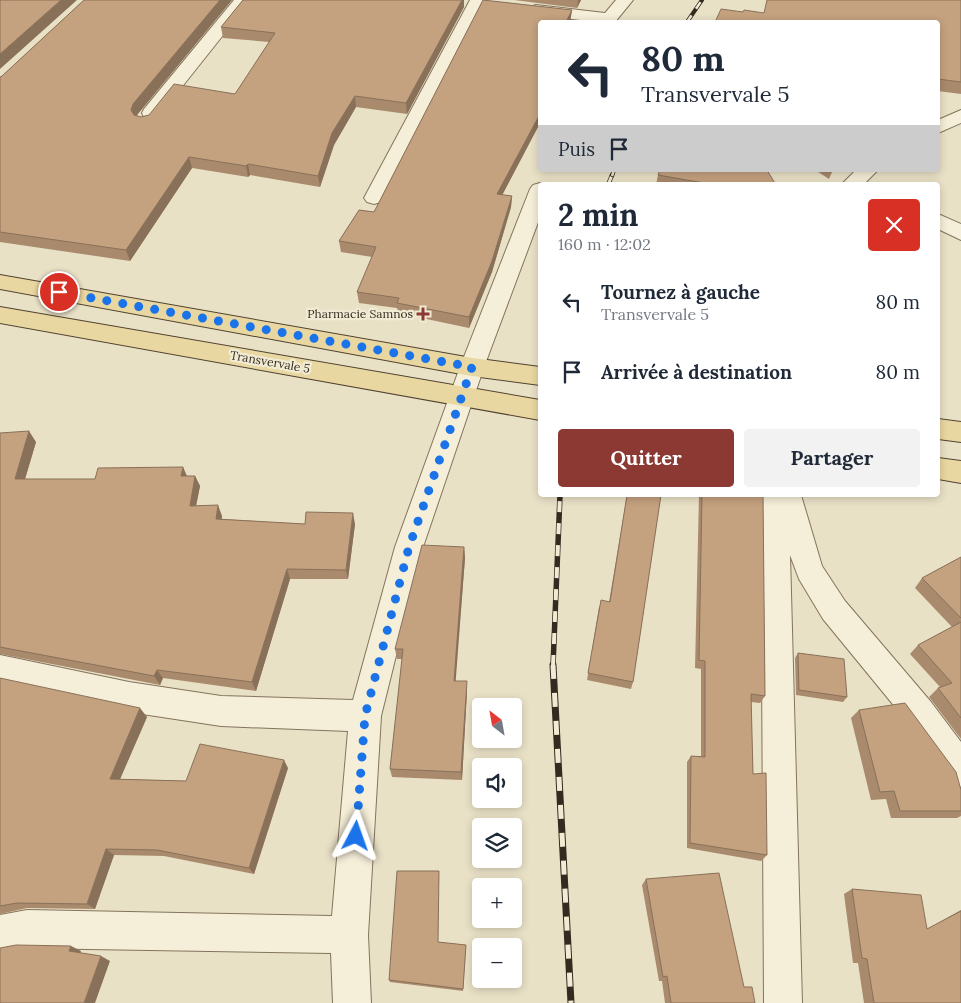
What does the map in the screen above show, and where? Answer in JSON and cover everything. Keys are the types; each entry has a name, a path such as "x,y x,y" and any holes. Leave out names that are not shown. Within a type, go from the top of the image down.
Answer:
{"main road":[{"name":"Transvervale 5","path":"0,282 467,381 512,406 538,410"},
{"name":"Transvervale 5","path":"0,315 467,381 531,375"},
{"path":"940,430 961,432"},
{"path":"940,469 961,472"}],"street":[{"path":"145,120 243,0"},
{"path":"457,0 495,5"},
{"path":"523,8 607,20 625,0"},
{"path":"374,198 477,2"},
{"path":"940,126 961,116"},
{"path":"352,1003 349,935 365,716 409,547 467,381 538,194"},
{"path":"940,222 961,233"},
{"path":"775,497 783,1003"},
{"path":"788,497 808,570 834,610 920,712 961,770"},
{"path":"0,669 129,697 222,711 365,716"},
{"path":"0,934 27,929 349,935"}],"building":[{"path":"0,0 61,0 0,54"},
{"path":"84,0 220,0 133,104 131,110 134,115 141,117 149,115 174,84 235,94 275,33 221,27 243,0 462,0 406,103 355,96 332,133 318,176 248,164 246,166 189,157 126,250 0,232 0,77"},
{"path":"483,0 572,10 567,20 538,20 538,118 497,194 512,196 492,261 469,317 397,303 399,298 357,292 376,247 339,241 359,210 374,212"},
{"path":"767,0 961,0 961,82 940,79 940,20 716,20 721,9 764,13"},
{"path":"659,172 768,172 774,182 698,182 658,175"},
{"path":"29,431 15,479 95,479 98,468 183,467 181,476 195,476 190,506 218,505 216,519 305,524 306,512 353,513 346,570 287,569 252,682 157,670 154,676 0,647 0,433"},
{"path":"627,497 661,497 633,682 588,673 601,600 610,602"},
{"path":"702,497 763,497 765,696 751,694 753,774 766,773 767,855 690,843 691,756 705,757 705,661 699,660"},
{"path":"422,545 464,547 454,681 467,681 461,772 390,769 403,649 395,649"},
{"path":"961,557 961,618 922,578"},
{"path":"961,622 961,718 938,688 952,683 918,645"},
{"path":"798,653 844,659 847,697 799,690"},
{"path":"0,678 140,708 110,779 186,781 200,744 284,760 249,868 157,850 106,849 87,904 17,903 0,906"},
{"path":"905,703 956,772 961,790 961,811 900,811 894,791 880,792 859,710"},
{"path":"397,871 439,871 438,942 466,945 463,989 389,980"},
{"path":"719,873 744,987 752,987 755,1003 671,1003 667,976 663,977 646,879"},
{"path":"852,889 921,895 927,929 961,911 961,1003 874,1003 867,959 862,958"},
{"path":"16,945 71,946 69,951 101,956 84,1003 0,1003 0,948"}],"railway":[{"path":"688,20 702,0"},
{"path":"612,176 613,172"},
{"path":"609,182 612,175"},
{"path":"553,665 560,497"},
{"path":"553,665 571,1003"}],"place":[{"name":"Pharmacie Samnos","path":"423,314"}],"route":[{"path":"59,292 472,367 409,547 365,716 356,836"}]}
